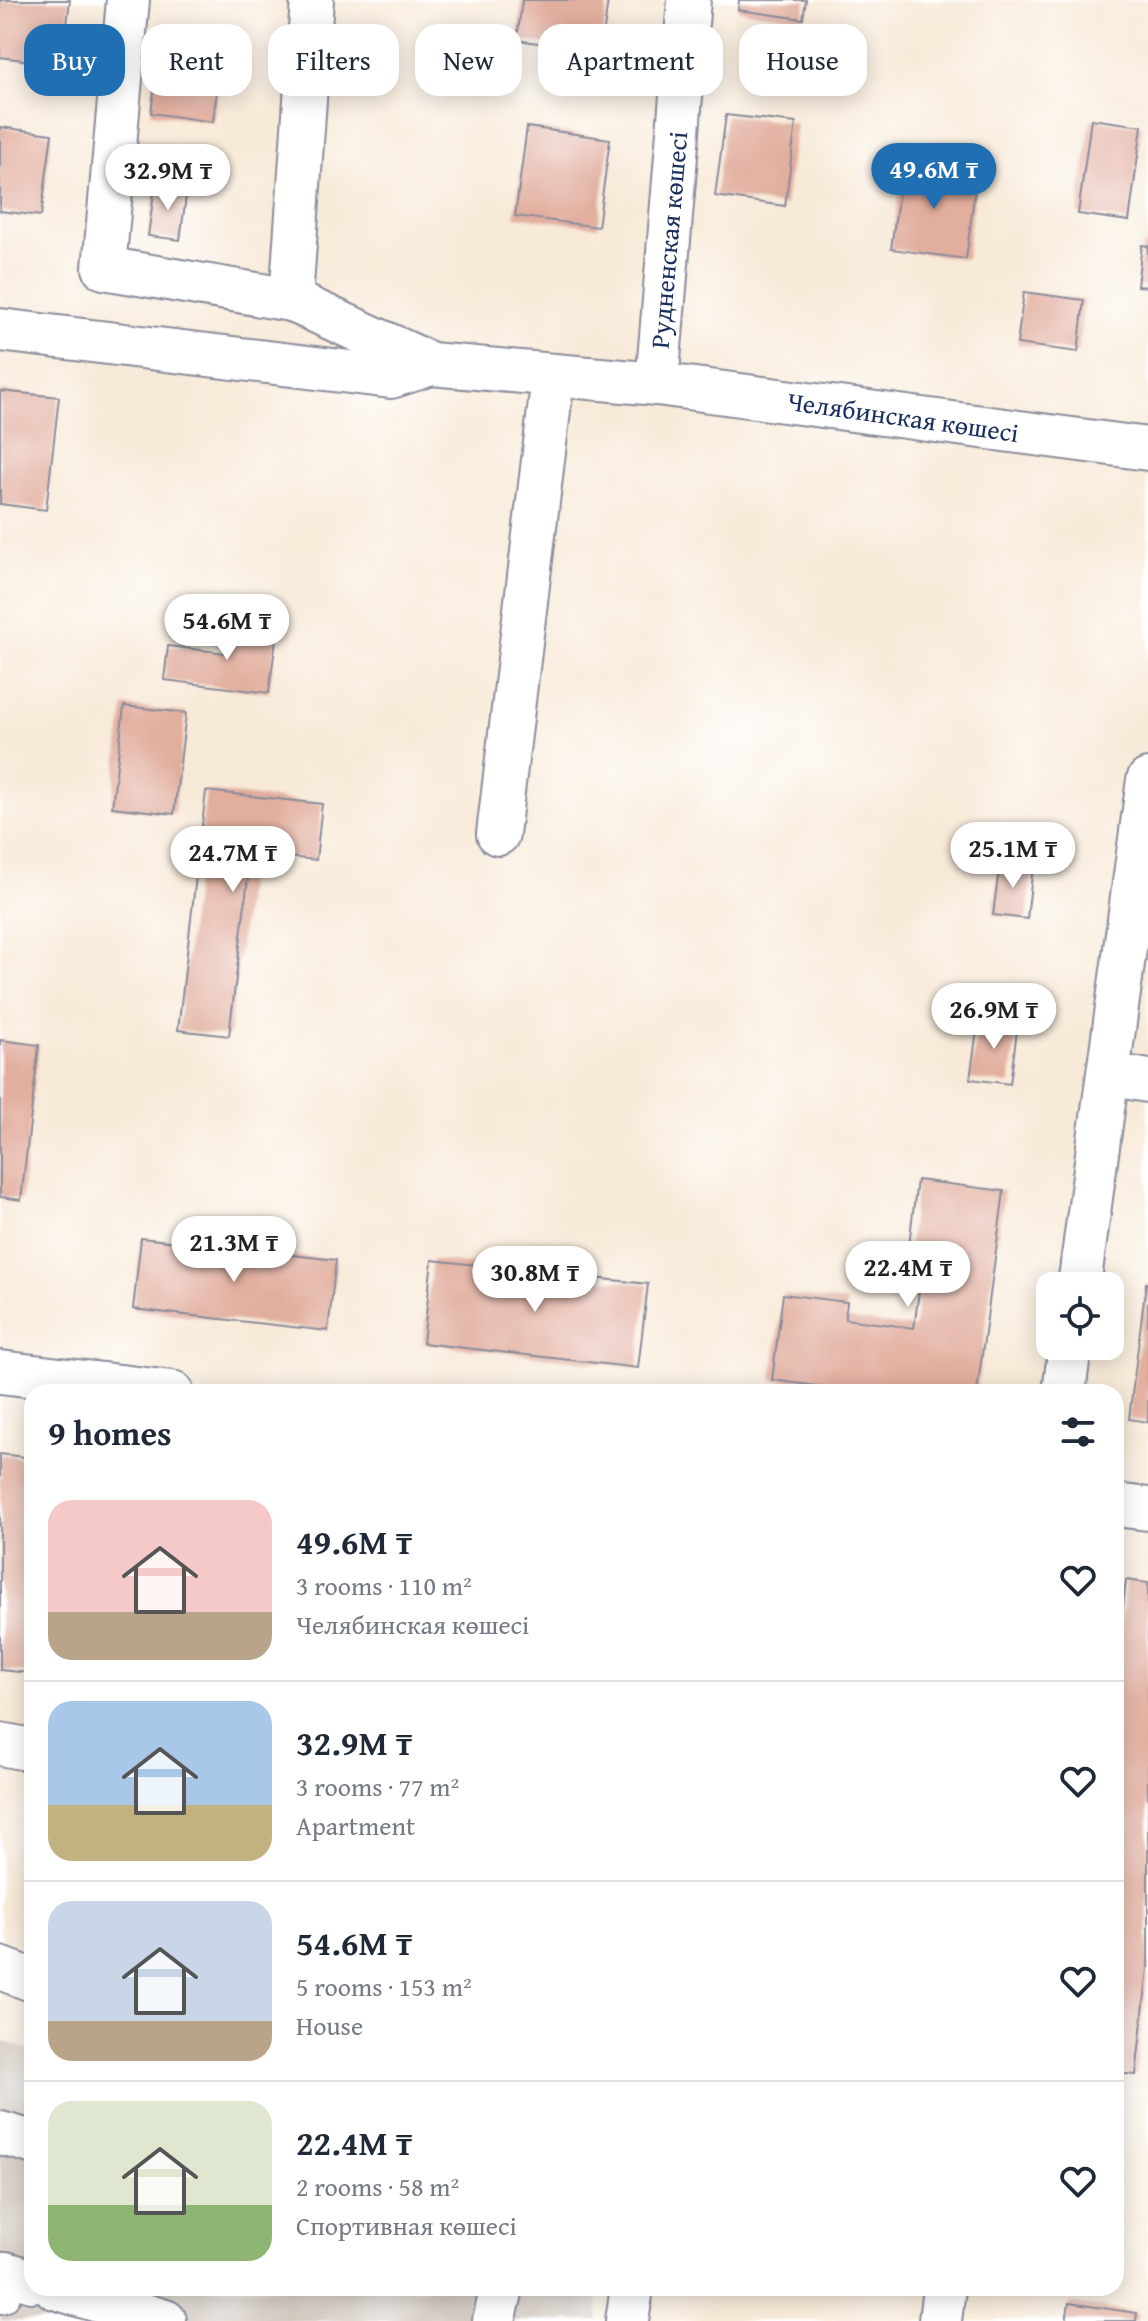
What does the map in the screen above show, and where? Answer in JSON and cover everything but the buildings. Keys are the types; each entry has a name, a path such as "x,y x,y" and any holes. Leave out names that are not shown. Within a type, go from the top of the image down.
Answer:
{"street":[{"path":"128,0 104,268 291,300 431,364"},
{"path":"291,300 312,0"},
{"name":"Рудненская көшесі","path":"657,384 689,0"},
{"path":"0,330 391,377 431,364"},
{"name":"Челябинская көшесі","path":"431,364 657,384 1148,449"},
{"path":"498,834 553,377"},
{"path":"1082,1272 1128,1077 1148,780"},
{"path":"1065,1384 1068,1360"},
{"path":"0,1372 101,1384"},
{"path":"1124,1506 1148,1509"},
{"path":"0,1744 24,1748"},
{"path":"0,1968 24,1977"},
{"path":"0,2133 24,2140"},
{"path":"0,2292 6,2273 24,2279"},
{"path":"82,2296 165,2321"},
{"path":"494,2321 500,2296"},
{"path":"627,2321 631,2296"},
{"path":"940,2321 943,2296"}],"shaded area":[{"path":"0,2041 24,2048 24,2296 599,2296 598,2321 0,2321"}]}
